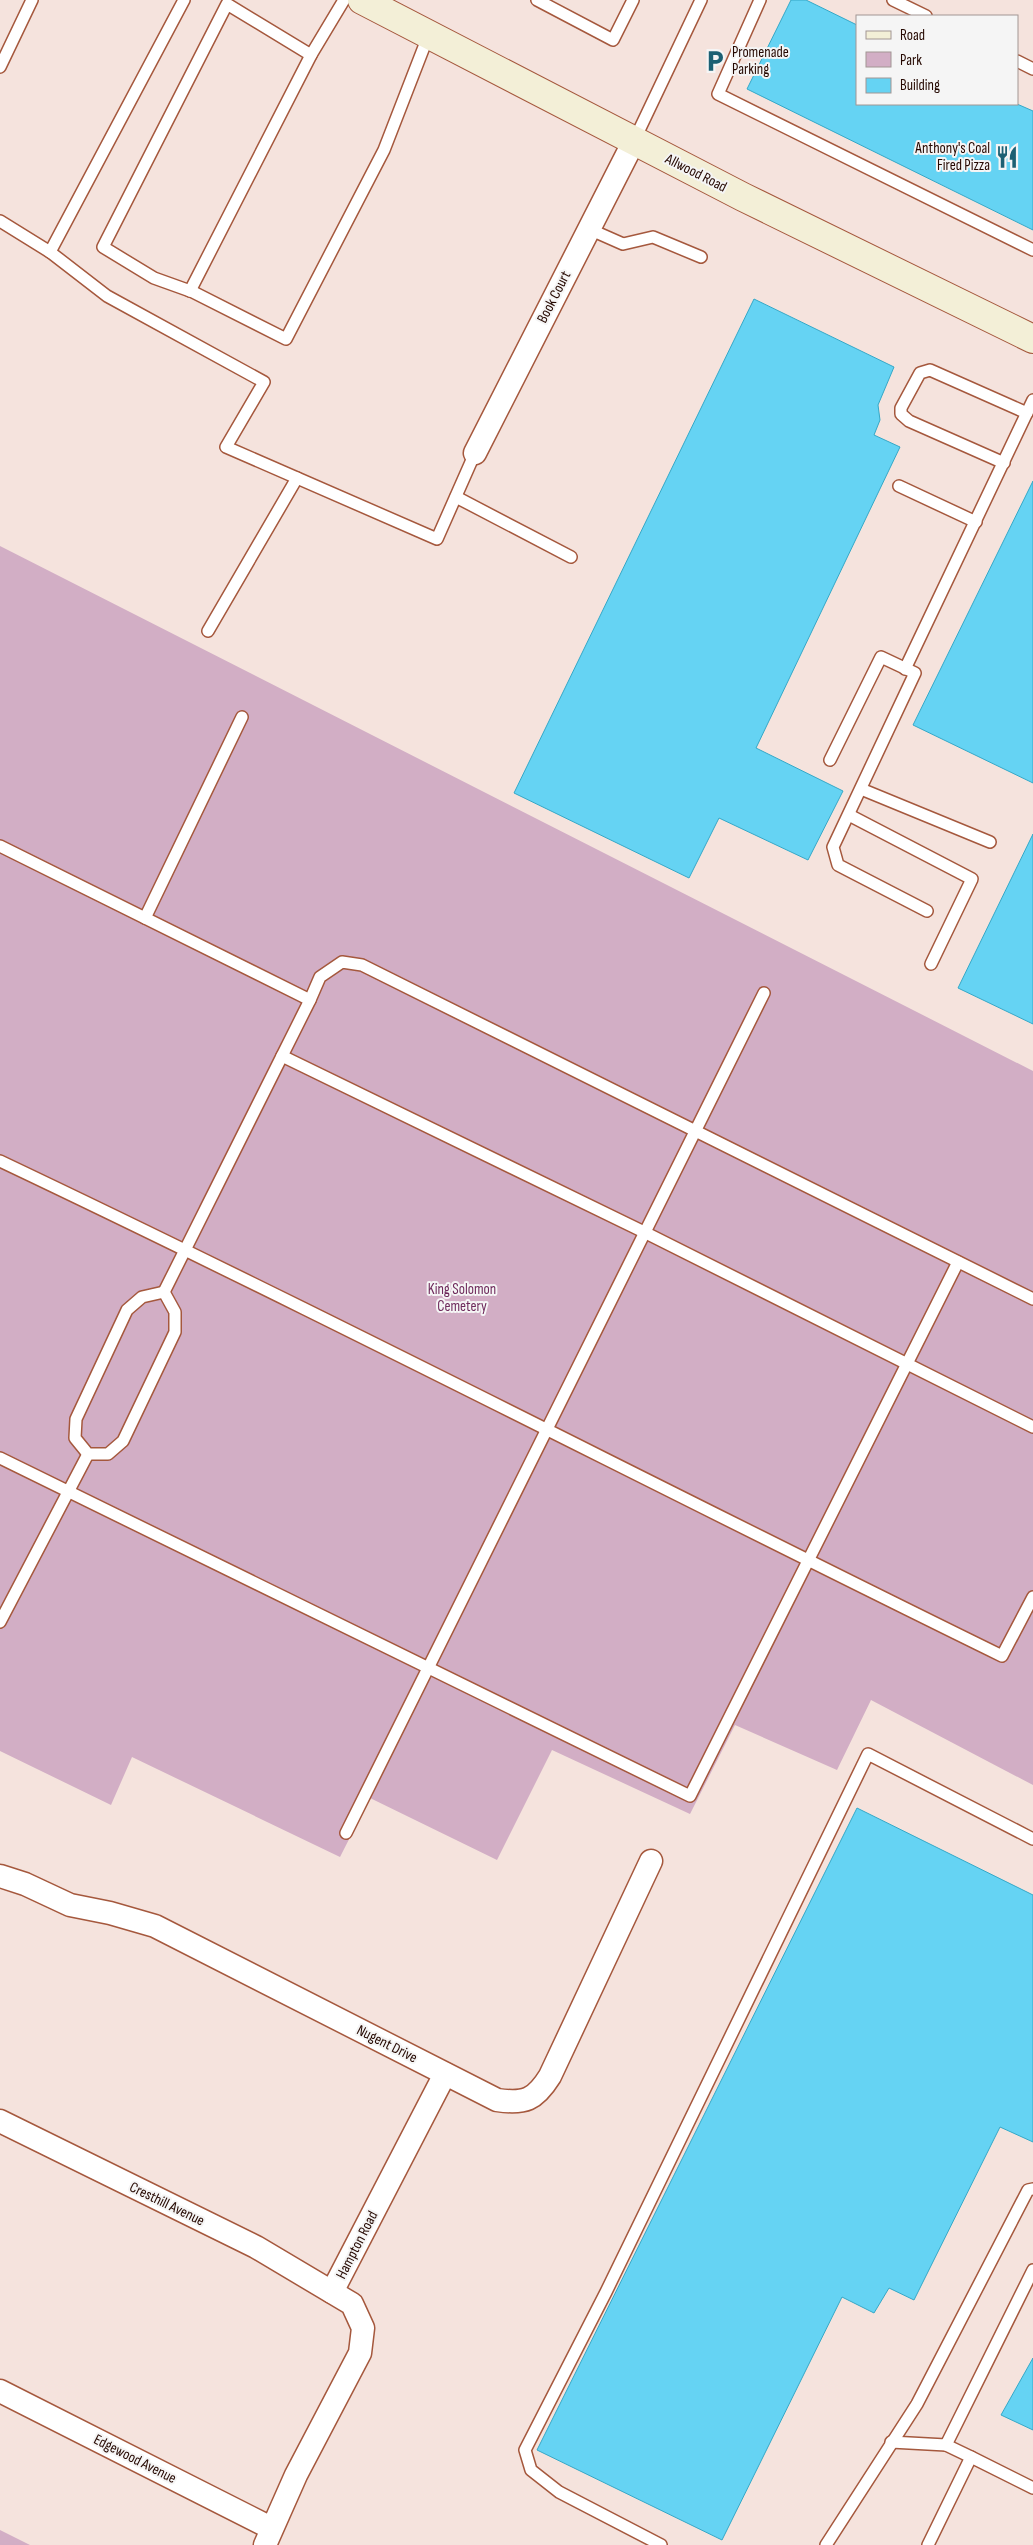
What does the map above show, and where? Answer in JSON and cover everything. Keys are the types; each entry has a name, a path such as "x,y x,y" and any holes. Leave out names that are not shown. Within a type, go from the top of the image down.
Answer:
{"main road":[{"name":"Allwood Road","path":"362,0 752,202 1033,339"}],"street":[{"name":"Book Court","path":"475,453 634,140"},
{"name":"Nugent Drive","path":"0,1876 25,1884 70,1905 110,1913 155,1926 497,2100 516,2103 532,2098 542,2087 651,1861"},
{"name":"Hampton Road","path":"268,2537 296,2475 360,2353 363,2328 352,2304 332,2292 445,2074"},
{"name":"Cresthill Avenue","path":"0,2121 256,2247 332,2292"},
{"name":"Edgewood Avenue","path":"0,2390 268,2537"}],"lane":[{"path":"0,67 32,0"},
{"path":"50,252 184,0"},
{"path":"190,291 311,55 344,0"},
{"path":"537,0 613,40 633,0"},
{"path":"634,140 701,0"},
{"path":"760,0 718,94 1033,250"},
{"path":"893,0 924,15"},
{"path":"311,55 227,4 103,247 154,278 190,291 286,340 384,150 429,34"},
{"path":"1018,62 1033,69"},
{"path":"0,221 50,252 107,296 264,382 226,447 437,539 475,453"},
{"path":"589,229 624,244 654,238 701,257"},
{"path":"1004,463 909,421 903,417 901,408 920,373 930,370 1027,413"},
{"path":"905,669 1033,400"},
{"path":"208,632 297,478"},
{"path":"899,486 976,522"},
{"path":"456,497 571,557"},
{"path":"830,760 881,657 915,674 833,847 838,865 927,911"},
{"path":"145,918 242,717"},
{"path":"861,789 990,842"},
{"path":"849,815 972,879 931,964"},
{"path":"0,846 310,1000"},
{"path":"164,1292 320,977 342,962 362,965 1033,1299"},
{"path":"346,1833 694,1130 764,993"},
{"path":"282,1056 644,1232 1033,1427"},
{"path":"0,1161 186,1249 545,1430 1002,1656 1033,1597"},
{"path":"0,1458 690,1796 958,1262"},
{"path":"88,1454 75,1438 76,1419 123,1318 127,1310 142,1297 164,1292"},
{"path":"88,1454 108,1454 123,1441 175,1332 175,1312 164,1292"},
{"path":"0,1622 88,1454"},
{"path":"661,2545 559,2492 531,2470 525,2450 606,2292 868,1754 1033,1839"},
{"path":"826,2545 917,2404 1028,2190 1033,2189"},
{"path":"946,2445 1033,2270"},
{"path":"892,2442 946,2445 1033,2488"},
{"path":"928,2545 971,2457"}],"green space":[{"name":"King Solomon Cemetery","path":"0,546 1033,1071 1033,1785 871,1700 837,1770 735,1725 690,1814 552,1750 497,1860 370,1798 340,1857 132,1757 111,1805 0,1751"},
{"path":"0,2530 30,2545 0,2545"}],"building":[{"path":"791,0 806,0 856,25 856,105 1018,104 1033,111 1033,230 747,89"},
{"path":"754,299 894,367 878,405 880,420 874,435 900,447 756,748 843,791 808,860 719,818 689,878 514,793"},
{"path":"1033,481 1033,783 913,725"},
{"path":"1033,834 1033,1024 958,988"},
{"path":"857,1808 1033,1895 1033,2142 1000,2127 914,2300 889,2288 874,2313 842,2297 722,2540 537,2450"},
{"path":"1033,2358 1033,2430 1001,2415"}],"place":[{"name":"Promenade Parking","path":"715,61"},
{"name":"Anthony's Coal Fired Pizza","path":"1007,157"}]}
